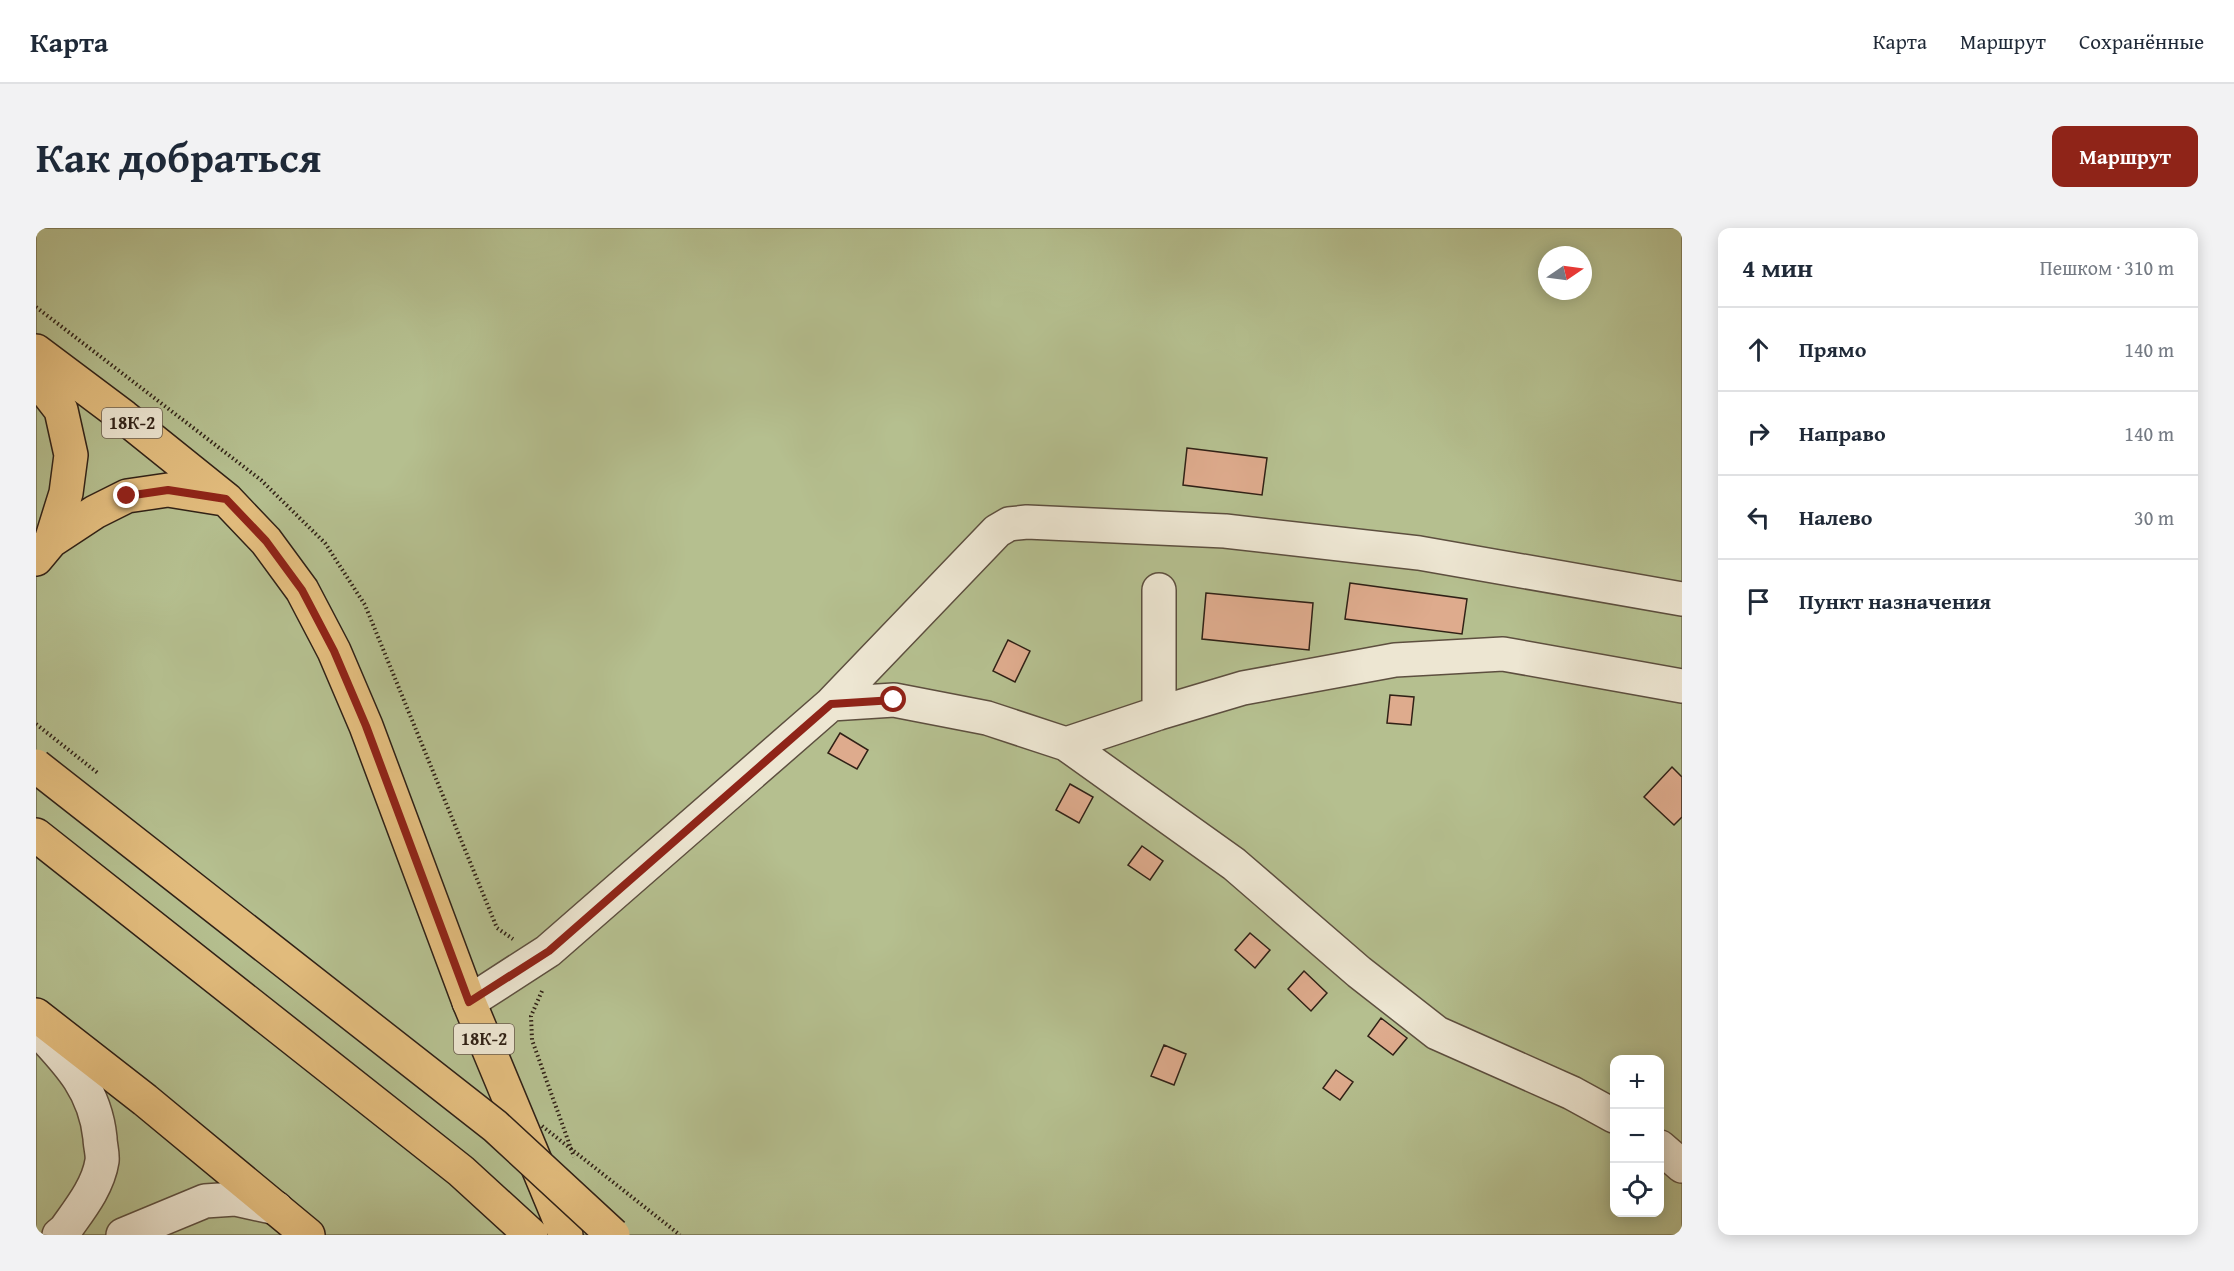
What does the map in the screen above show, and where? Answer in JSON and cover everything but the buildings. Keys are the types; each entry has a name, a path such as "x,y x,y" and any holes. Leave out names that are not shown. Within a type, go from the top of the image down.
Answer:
{"main road":[{"name":"18К-2","path":"36,351 124,417 226,499 266,541 302,590 334,651 366,726 469,1002 566,1235"},
{"path":"36,378 61,410 71,455 66,493 43,550"},
{"path":"43,550 95,512 127,496 168,490 226,499"},
{"path":"36,766 495,1126 613,1235"},
{"path":"36,835 461,1171 531,1235"},
{"path":"36,1015 145,1100 308,1235"}],"street":[{"path":"469,1002 549,951 831,704 997,531 1009,524 1027,522 1224,531 1419,553 1682,598"},
{"path":"1160,590 1160,713"},
{"path":"1066,744 1243,688 1395,660 1503,654 1682,686"},
{"path":"831,704 894,700 987,718 1066,744 1234,864 1359,972 1437,1032 1572,1093 1610,1114"},
{"path":"36,1028 71,1065 90,1098 99,1126 102,1161 92,1191 65,1230 59,1235"},
{"path":"1664,1130 1682,1132"},
{"path":"1664,1151 1682,1166"},
{"path":"123,1235 205,1201 235,1199 276,1209"}],"path":[{"path":"543,989 531,1016 532,1040 575,1159"}],"green space":[{"path":"36,228 1682,228 1682,1235 36,1235"}],"route":[{"path":"127,496 168,490 226,499 266,541 302,590 334,651 366,726 469,1002 549,951 831,704 894,700"}]}
